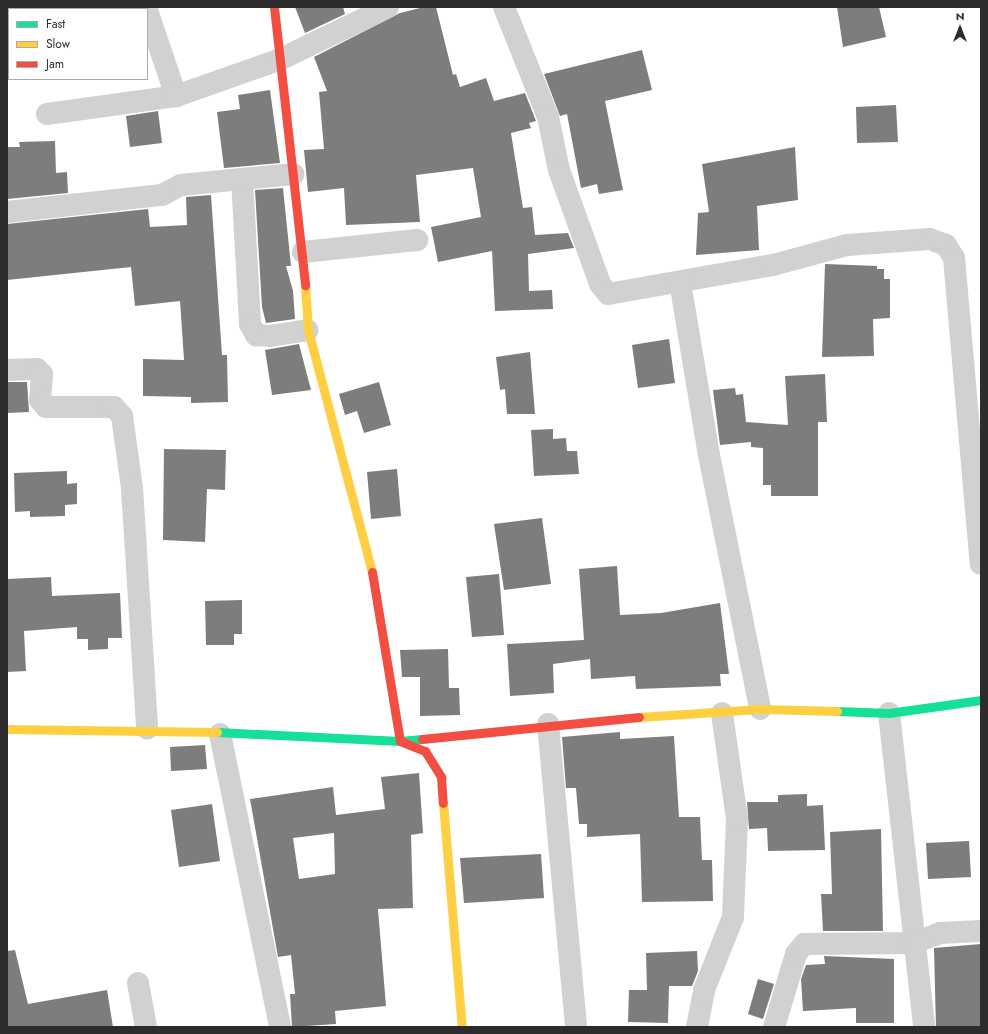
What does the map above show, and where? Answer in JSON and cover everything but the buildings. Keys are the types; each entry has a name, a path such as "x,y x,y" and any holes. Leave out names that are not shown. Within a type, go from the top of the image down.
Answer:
{"street":[{"path":"274,7 303,252 308,330 370,562 400,741"},
{"path":"47,114 176,96 281,59 388,7"},
{"path":"504,7 548,117 559,170 600,284 608,294 773,265 846,245 930,239 946,245 954,258 981,564"},
{"path":"148,11 176,96"},
{"path":"7,212 162,195 181,185 293,174"},
{"path":"242,179 250,324 256,335 270,336 308,330"},
{"path":"303,252 417,240"},
{"path":"680,282 709,456 760,709"},
{"path":"7,370 37,369 42,374 40,400 46,407 114,407 122,416 132,488 147,730"},
{"path":"7,729 147,730 400,741 548,724 722,713 760,709 889,713 981,700"},
{"path":"697,1027 704,990 733,917 737,820 722,713"},
{"path":"889,713 913,943 924,1027"},
{"path":"548,724 576,1027"},
{"path":"220,734 280,1027"},
{"path":"400,741 425,751 441,777 462,1027"},
{"path":"774,1027 796,954 804,944 913,943 940,933 981,931"},
{"path":"138,983 146,1027"}],"traffic: fast":[{"path":"837,711 889,713 981,700"},
{"path":"217,732 400,741 422,739"}],"traffic: slow":[{"path":"305,285 308,330 372,572"},
{"path":"639,717 760,709 837,711"},
{"path":"7,729 217,732"},
{"path":"443,803 462,1027"}],"traffic: jam":[{"path":"274,7 305,285"},
{"path":"372,572 400,741 425,751 441,777 443,803"},
{"path":"422,739 639,717"}]}
